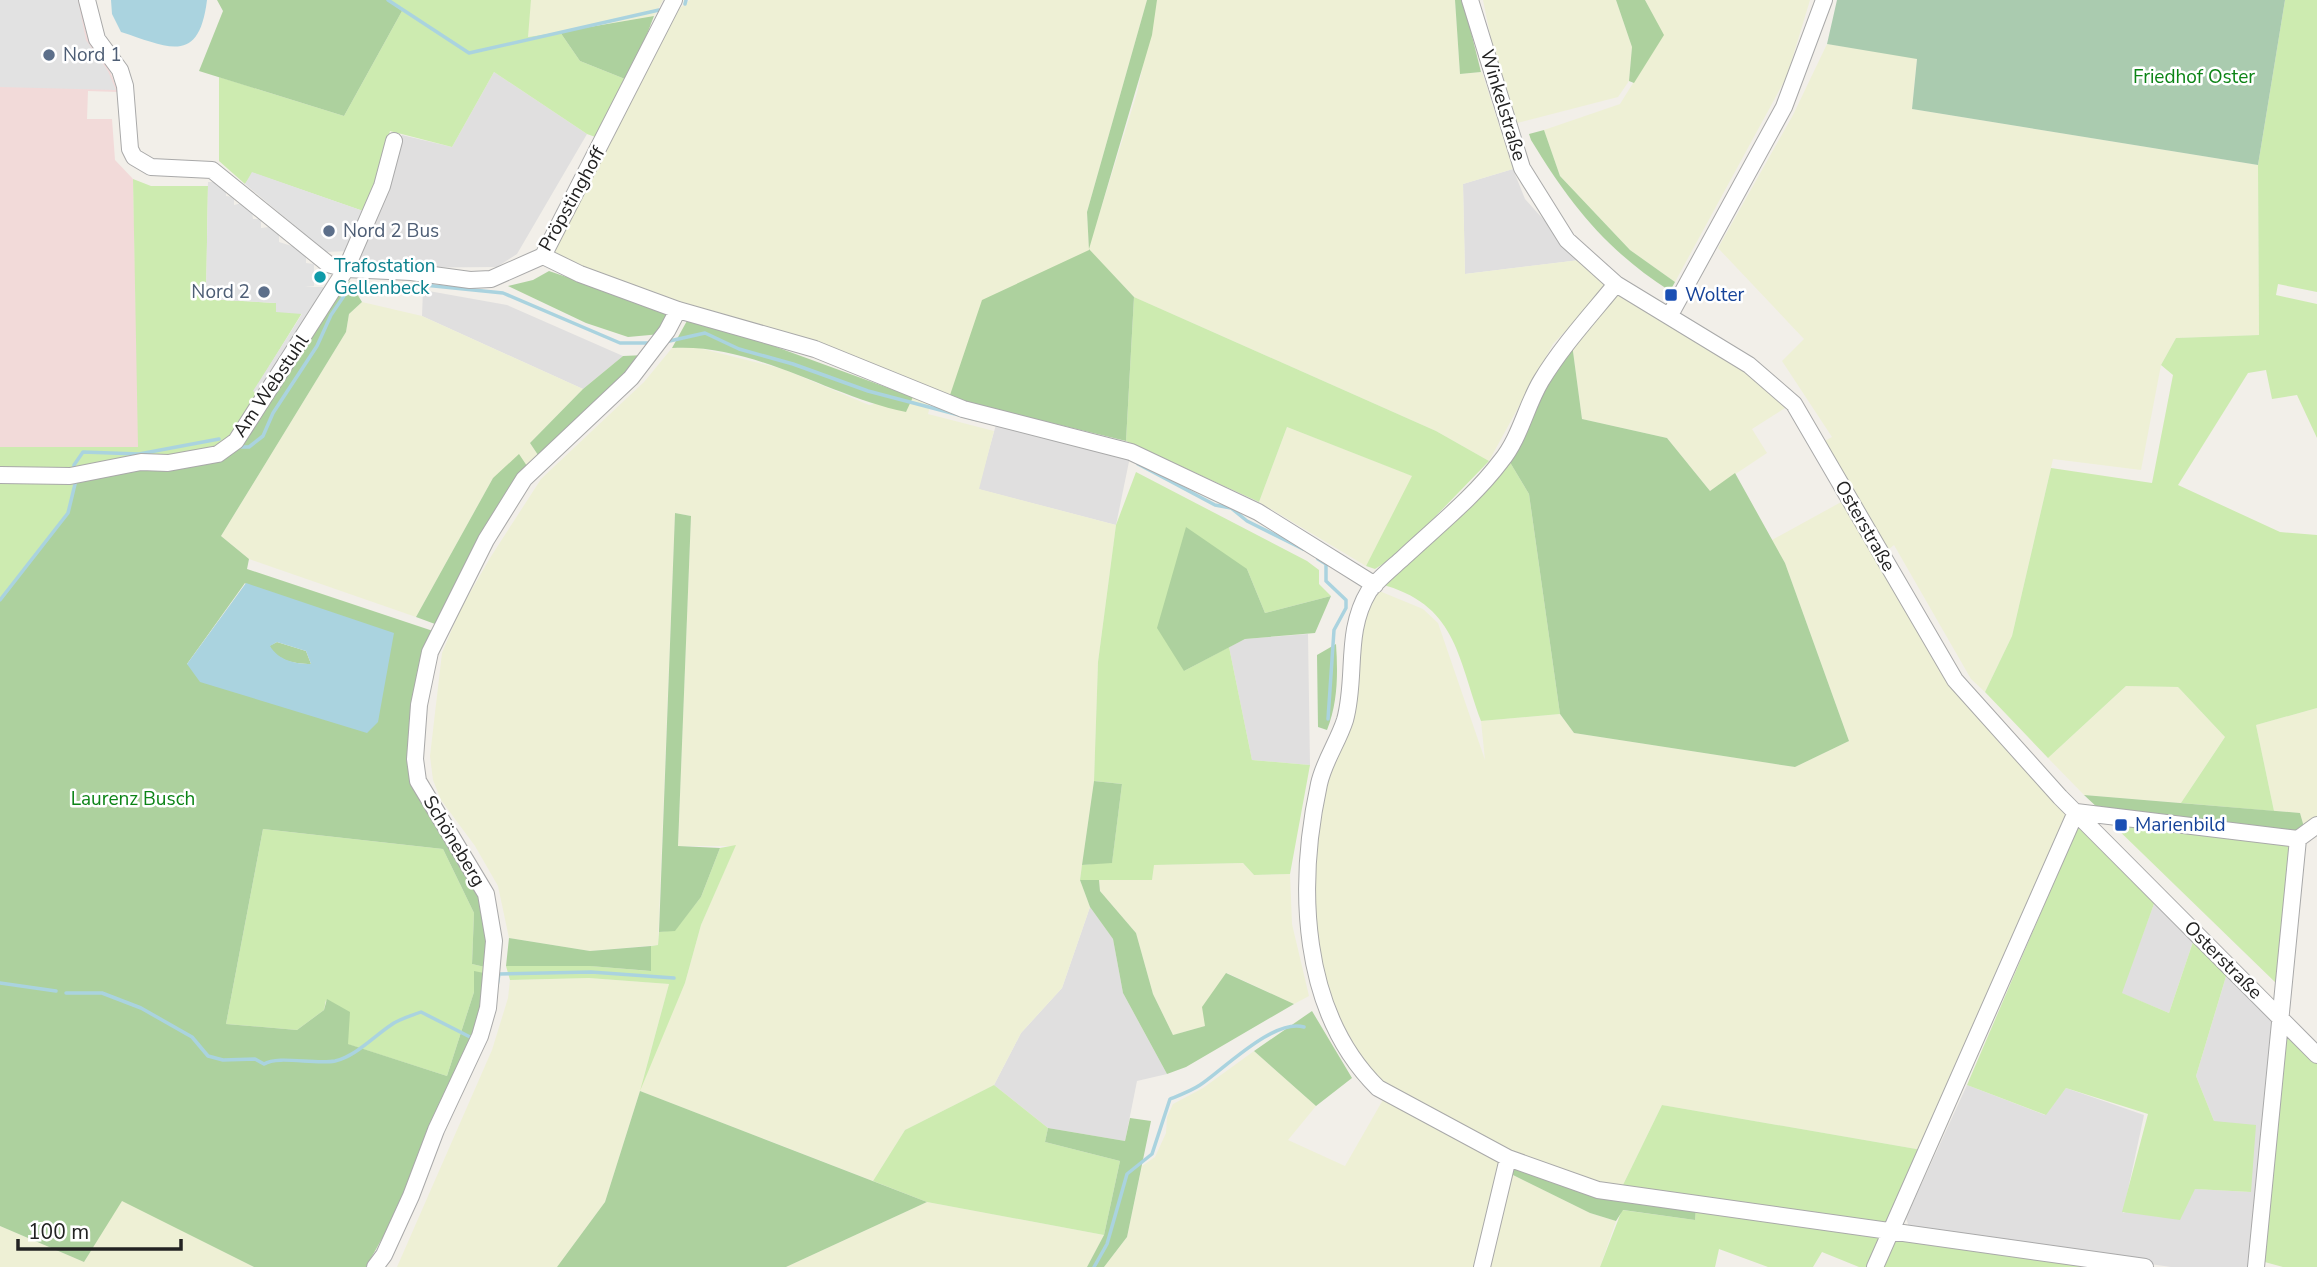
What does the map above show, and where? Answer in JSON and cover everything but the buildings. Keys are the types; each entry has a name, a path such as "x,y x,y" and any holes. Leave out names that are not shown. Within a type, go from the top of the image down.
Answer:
{"street":[{"path":"87,0 97,39 120,71 125,86 130,149 134,157 151,167 212,170 328,264 346,270"},
{"name":"Pröpstinghoff","path":"346,270 491,279 542,256 674,0"},
{"name":"Winkelstraße","path":"1470,0 1522,168 1567,240 1616,284 1670,315"},
{"path":"1670,315 1784,107 1824,0"},
{"name":"Am Webstuhl","path":"0,475 70,476 141,462 168,463 219,454 236,442 346,270 382,186 394,141"},
{"path":"542,256 580,274 678,310 815,349 963,409 1131,452 1258,512 1375,585"},
{"path":"1616,284 1539,383 1504,459 1485,481 1375,585 1359,613 1351,638 1345,720 1320,781 1309,845 1306,919 1322,998 1361,1071 1378,1088 1508,1158 1598,1190 2145,1267"},
{"name":"Schöneberg","path":"375,1267 384,1255 411,1196 436,1130 480,1036 488,1008 494,942 486,894 418,781 415,759 419,705 429,652 438,629 486,541 524,479 631,377 667,331 678,310"},
{"name":"Osterstraße","path":"1670,315 1749,365 1794,404 1955,680 2076,812 2317,1055"},
{"path":"1875,1267 2076,812 2298,839 2317,825"},
{"path":"2256,1267 2278,1016 2298,839"},
{"path":"1482,1267 1508,1158"}],"shaded area":[{"path":"0,0 79,0 87,36 110,71 118,92 88,91 87,119 112,119 115,160 133,179 139,447 0,447"},
{"name":"Nord 1","path":"0,0 78,0 86,40 108,71 116,90 0,87"},
{"path":"494,72 587,134 517,254 497,267 378,268 357,263 402,135 452,147"},
{"path":"1513,169 1525,199 1580,260 1465,274 1463,184"},
{"name":"Nord 2 Bus","path":"252,172 366,212 349,251 326,252 245,184"},
{"name":"Nord 2","path":"208,182 216,182 226,191 226,196 234,197 234,205 242,203 252,211 253,219 261,219 261,228 269,227 279,235 279,242 295,247 306,256 306,263 314,264 314,286 305,287 323,287 323,296 260,396 253,391 302,314 276,312 276,303 206,299"},
{"path":"423,290 507,305 623,356 583,389 422,316"},
{"path":"999,414 1132,447 1116,525 978,489"},
{"path":"1308,634 1310,765 1252,760 1229,647 1245,639"},
{"path":"2155,901 2194,939 2169,1013 2121,993"},
{"path":"1090,907 1113,939 1123,993 1167,1074 1137,1081 1125,1141 1048,1128 994,1085 1021,1033 1062,988"},
{"path":"2227,973 2273,1023 2250,1267 2171,1267 1910,1230 1906,1218 1967,1085 2045,1115 2066,1088 2144,1115 2123,1213 2195,1189 2251,1192 2214,1121 2196,1076"}],"green space":[{"path":"217,0 387,0 402,11 344,116 199,71 223,11"},
{"path":"387,0 531,0 528,37 560,32 580,61 625,79 598,138 587,134 494,72 452,147 390,131 366,212 253,173 245,184 219,161 219,77 344,116 402,11"},
{"path":"531,0 663,0 654,16 527,37"},
{"path":"690,0 1147,0 1087,212 1089,247 1137,93 1157,0 1455,0 1460,74 1482,72 1513,169 1463,184 1465,274 1580,260 1604,283 1604,291 1553,344 1489,461 1436,431 1134,297 1089,250 949,398 548,254 674,13"},
{"path":"1147,0 1157,0 1152,35 1089,249 1134,297 1126,441 949,398 982,300 1089,250 1087,212"},
{"path":"1455,0 1463,0 1481,72 1460,74"},
{"path":"1483,0 1616,0 1632,47 1629,81 1618,97 1517,123 1493,49"},
{"path":"1616,0 1645,0 1664,35 1634,83 1629,81 1632,47"},
{"path":"1645,0 1810,0 1787,76 1675,282 1630,250 1560,176 1544,130 1620,104 1663,35"},
{"name":"Friedhof Oster","path":"1837,0 2285,0 2258,165 1912,109 1917,59 1827,44"},
{"path":"2285,0 2317,0 2317,292 2278,284 2276,295 2317,304 2317,438 2297,395 2272,399 2266,370 2248,373 2178,485 2280,532 2317,535 2317,708 2256,725 2274,811 2181,803 2225,737 2178,687 2126,686 2048,758 1985,692 2012,636 2051,468 2152,483 2173,375 2161,365 2176,338 2259,335 2258,165"},
{"path":"654,16 639,55 625,79 580,61 560,32"},
{"path":"1827,44 1917,58 1912,109 2258,165 2259,335 2176,338 2161,365 2141,470 2053,459 2012,636 1985,692 1971,679 1894,545 1883,554 1821,443 1832,437 1782,361 1804,339 1718,248 1793,115"},
{"path":"1544,130 1560,176 1630,250 1675,282 1670,291 1608,242 1575,205 1531,140 1529,134"},
{"path":"133,179 151,186 208,186 206,299 276,303 302,313 254,391 260,396 233,436 215,450 69,470 0,468 0,447 138,447"},
{"path":"549,271 672,313 661,334 628,337 586,323 508,286 533,280"},
{"name":"Laurenz Busch","path":"348,279 362,302 349,314 346,332 221,536 249,559 247,569 433,631 413,783 425,808 457,851 481,895 489,968 472,964 474,913 443,849 263,829 226,1024 297,1030 324,1010 327,999 350,1012 348,1044 447,1076 474,992 474,971 489,974 473,1041 397,1212 366,1267 254,1267 122,1201 84,1262 0,1226 0,600 67,513 76,480 134,468 218,461","holes":["245,583 378,722 187,664"]},
{"path":"1617,288 1745,367 1785,408 1752,429 1767,453 1710,491 1667,438 1582,419 1572,344"},
{"path":"1134,297 1436,431 1489,461 1400,553 1375,569 1366,566 1412,476 1287,427 1259,502 1126,441"},
{"path":"362,302 422,316 583,389 530,443 540,458 529,469 493,478 416,617 249,559 221,536 346,332 349,314"},
{"path":"688,319 741,334 913,397 906,412 848,395 762,362 702,349 672,348"},
{"path":"1572,344 1582,419 1667,438 1710,491 1735,473 1785,563 1849,741 1795,767 1574,733 1560,714 1529,494 1508,459 1542,384"},
{"path":"695,347 783,369 869,405 913,397 931,402 928,414 994,431 979,489 1116,525 1098,662 1094,781 1080,880 1090,907 1062,988 1021,1033 994,1085 905,1130 873,1181 640,1091 605,1202 557,1267 397,1267 492,1050 508,998 510,980 589,978 669,984 642,1083 685,983 701,925 735,846 678,846 691,516 675,513 658,945 590,951 509,938 498,886 475,846 441,800 433,780 430,756 442,653 460,610 541,479 644,382 672,348"},
{"path":"646,355 540,458 530,443 583,389 623,356"},
{"path":"1287,427 1413,476 1366,566 1259,502"},
{"path":"519,454 529,469 435,624 416,617 493,478"},
{"path":"1508,459 1529,494 1560,714 1481,721 1459,654 1439,619 1405,593 1380,584"},
{"path":"1136,472 1307,561 1319,570 1319,584 1331,596 1265,613 1247,569 1184,671 1229,647 1252,760 1310,765 1290,874 1254,875 1243,863 1154,865 1152,880 1080,880 1082,865 1112,862 1122,784 1094,781 1098,662 1116,525"},
{"path":"0,480 76,480 68,513 0,600"},
{"path":"1843,501 1952,685 2070,813 1922,1150 1662,1105 1621,1189 1510,1150 1393,1092 1367,1067 1327,996 1311,917 1315,845 1324,782 1357,638 1377,590 1423,609 1438,623 1485,760 1481,721 1560,714 1574,733 1795,767 1849,741 1785,563 1772,540"},
{"path":"675,513 691,516 678,846 720,848 701,897 675,931 659,932"},
{"path":"1186,527 1247,569 1265,613 1331,596 1315,633 1245,639 1184,671 1157,628"},
{"path":"277,642 306,651 311,664 282,658 269,646"},
{"path":"1336,644 1336,687 1327,730 1318,727 1317,655"},
{"path":"2126,686 2178,687 2225,737 2181,803 2084,795 2048,758"},
{"path":"2317,708 2317,818 2304,827 2300,813 2274,811 2256,725"},
{"path":"1094,781 1122,784 1112,863 1082,865"},
{"path":"2084,795 2300,813 2304,827 2294,835 2099,809"},
{"path":"2109,821 2292,844 2277,984"},
{"path":"2079,824 2155,901 2122,993 2169,1013 2194,939 2227,973 2196,1076 2214,1121 2256,1125 2251,1192 2195,1189 2180,1220 2122,1212 2148,1114 2066,1088 2046,1115 1967,1085"},
{"path":"263,829 443,849 474,913 472,964 489,968 489,974 474,972 474,992 447,1076 347,1044 326,1000 324,1010 297,1030 226,1024"},
{"path":"736,845 701,925 685,983 640,1091 669,984 589,978 510,980 506,966 591,966 650,971 651,946 658,945 659,932 675,930 701,897 720,848"},
{"path":"1243,863 1254,875 1290,874 1292,924 1309,996 1294,1004 1227,973 1205,1026 1173,1035 1153,994 1136,933 1100,891 1099,880 1152,880 1153,865"},
{"path":"1080,880 1099,880 1100,891 1136,933 1153,994 1173,1035 1205,1026 1202,1007 1226,973 1294,1004 1186,1067 1167,1074 1123,993 1113,939 1090,907"},
{"path":"509,938 590,951 651,946 651,971 590,966 506,966"},
{"path":"1312,1011 1352,1078 1316,1106 1254,1051"},
{"path":"2283,1029 2317,1064 2317,1267 2283,1267 2261,1261"},
{"path":"1254,1051 1316,1106 1288,1140 1345,1166 1384,1098 1502,1160 1476,1267 1104,1267 1127,1237 1142,1166 1155,1157 1166,1133 1167,1117 1173,1104 1203,1088"},
{"path":"994,1085 1048,1128 1045,1142 1120,1161 1104,1235 927,1202 873,1181 905,1130"},
{"path":"640,1091 927,1202 786,1267 557,1267 605,1202"},
{"path":"1662,1105 1922,1150 1889,1224 1621,1189"},
{"path":"1130,1118 1151,1121 1127,1237 1104,1267 1087,1267 1104,1235 1120,1161 1045,1142 1048,1128 1125,1141"},
{"path":"1511,1164 1696,1209 1695,1220 1623,1210 1616,1221 1590,1213 1509,1173"},
{"path":"1509,1173 1590,1213 1616,1221 1600,1267 1488,1267"},
{"path":"122,1200 254,1267 0,1267 0,1226 84,1262"},
{"path":"927,1202 1104,1235 1087,1267 786,1267"},
{"path":"1696,1209 1886,1235 1869,1267 1859,1267 1822,1252 1813,1267 1768,1267 1719,1249 1715,1267 1600,1267 1622,1210 1695,1220"},
{"path":"1896,1237 2100,1267 1882,1267"}],"water":[{"path":"111,0 207,0 197,35 189,43 167,46 121,32 112,14"},
{"path":"246,583 394,633 378,722 367,733 200,682 187,664","holes":["277,642 306,651 311,664 288,660 278,655 270,646"]}],"waterway":[{"path":"388,0 469,53 659,10"},
{"path":"685,4 686,0"},
{"path":"240,447 249,447 263,436 273,413 317,346 331,315 352,284 386,288 424,285 503,293 620,343 651,343"},
{"path":"665,342 705,333 739,349 793,364 868,391 978,420"},
{"path":"74,471 74,465 83,452 139,454 219,439"},
{"path":"1138,464 1215,505 1231,508 1247,521 1303,549"},
{"path":"0,600 68,513 76,480"},
{"path":"1318,559 1326,564 1326,581 1346,600 1346,608 1334,630 1328,719"},
{"path":"497,986 499,974 591,972 674,978"},
{"path":"0,983 56,991"},
{"path":"66,993 102,993 141,1008 192,1037 208,1056 223,1060 255,1059 264,1064 278,1060 335,1061 357,1051 401,1019 421,1012 474,1039"},
{"path":"1094,1267 1107,1244 1127,1174 1152,1154 1170,1099 1200,1085 1264,1037 1292,1026 1304,1027"}],"place":[{"name":"Nord 1","path":"49,55"},
{"name":"Nord 2 Bus","path":"329,231"},
{"name":"Trafostation Gellenbeck","path":"320,277"},
{"name":"Nord 2","path":"264,292"},
{"name":"Wolter","path":"1671,295"},
{"name":"Marienbild","path":"2121,825"}]}
